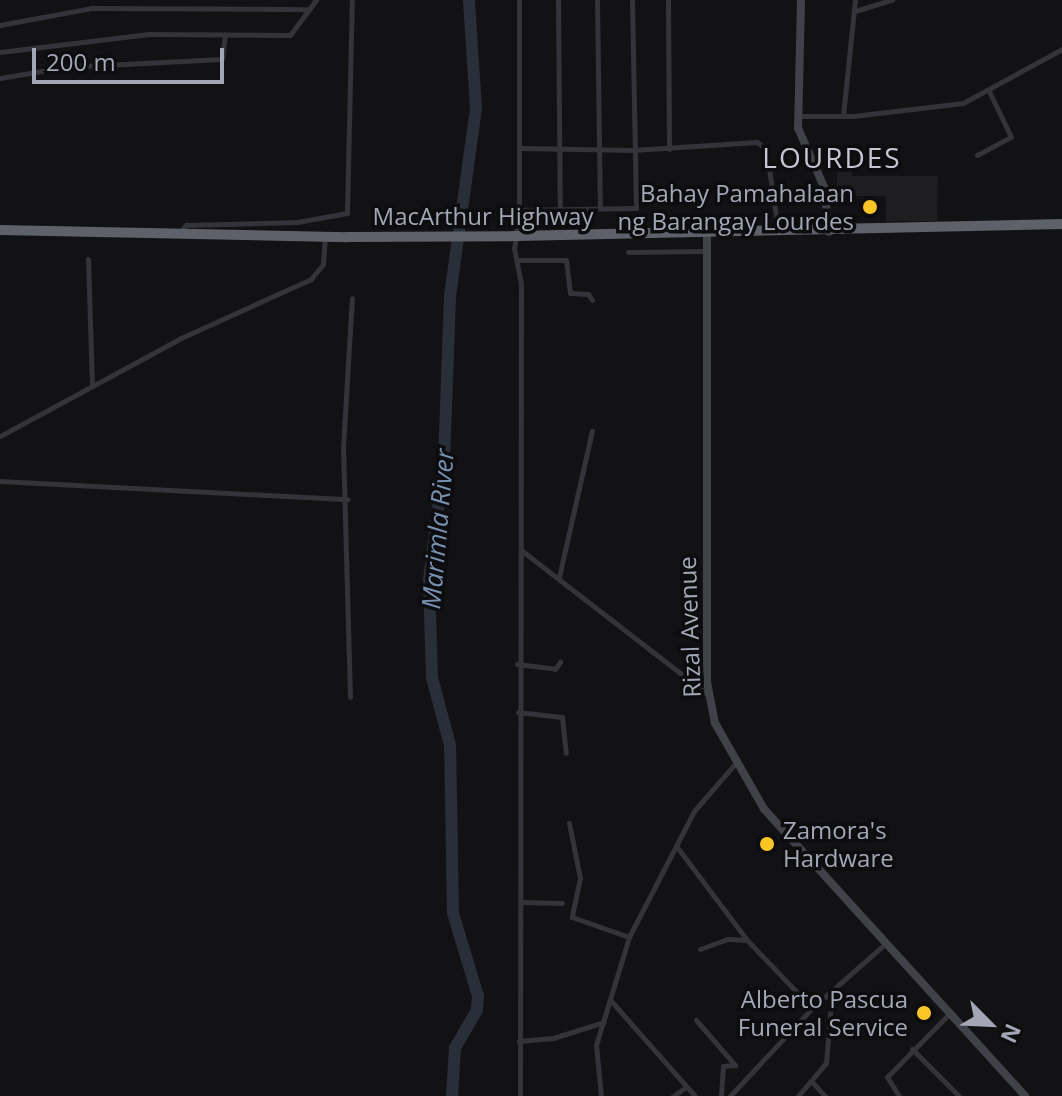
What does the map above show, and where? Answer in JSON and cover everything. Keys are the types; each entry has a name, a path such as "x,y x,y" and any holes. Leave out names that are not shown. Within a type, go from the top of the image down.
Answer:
{"highway":[{"name":"MacArthur Highway","path":"0,230 176,236 348,237 779,233 1062,224"}],"street":[{"path":"59,0 60,11"},
{"path":"0,52 75,39 290,35 316,0"},
{"path":"176,236 186,225 284,223 347,213 352,0"},
{"path":"519,0 519,210 514,248 519,260 520,550 517,664 520,1096"},
{"path":"558,0 560,209"},
{"path":"597,0 600,208"},
{"path":"519,210 636,208 632,0"},
{"path":"668,0 669,149"},
{"path":"801,0 805,22 797,116 801,141 827,197 829,232"},
{"path":"843,116 855,0"},
{"path":"855,11 892,0"},
{"path":"0,25 60,11 160,5 310,9"},
{"path":"0,78 66,67 222,59 225,34"},
{"path":"797,116 843,116 952,105 989,91 1062,49"},
{"path":"977,155 1011,137 989,91"},
{"path":"519,148 633,150 762,144 779,233"},
{"name":"Rizal Avenue","path":"707,234 707,694 734,765 764,809 1025,1096"},
{"path":"0,436 92,385 311,279 323,264 325,237"},
{"path":"628,252 707,251"},
{"path":"88,259 92,385"},
{"path":"519,260 566,260 570,293 588,294 592,300"},
{"path":"350,697 348,499 343,448 352,298"},
{"path":"559,577 592,431"},
{"path":"0,481 348,499"},
{"path":"520,550 559,577 707,694"},
{"path":"517,664 555,669 560,662"},
{"path":"518,712 562,717 566,753"},
{"path":"601,1096 595,1054 629,937 694,811 734,765"},
{"path":"569,823 580,878 572,917 629,937"},
{"path":"677,846 747,940 812,1008"},
{"path":"521,902 562,903"},
{"path":"700,949 728,939 747,940"},
{"path":"730,1096 812,1008 887,942"},
{"path":"798,1096 828,1057 832,990"},
{"path":"612,1001 695,1096"},
{"path":"899,1096 887,1077 950,1013"},
{"path":"696,1020 735,1065 723,1066 721,1096"},
{"path":"519,1041 553,1038 605,1021"},
{"path":"912,1049 959,1096"},
{"path":"811,1081 825,1096"},
{"path":"673,1096 686,1087"}],"shaded area":[{"path":"837,163 852,163 852,176 938,176 937,221 886,221 886,196 851,196 850,203 837,203"}],"waterway":[{"name":"Marimla River","path":"452,1096 455,1048 477,1010 478,996 453,913 450,745 432,678 429,580 444,461 450,296 476,109 469,0"}],"place":[{"name":"Bahay Pamahalaan ng Barangay Lourdes","path":"870,207"},
{"name":"Zamora's Hardware","path":"767,844"},
{"name":"Alberto Pascua Funeral Service","path":"924,1013"}],"district":[{"name":"LOURDES","path":"832,157"}]}
